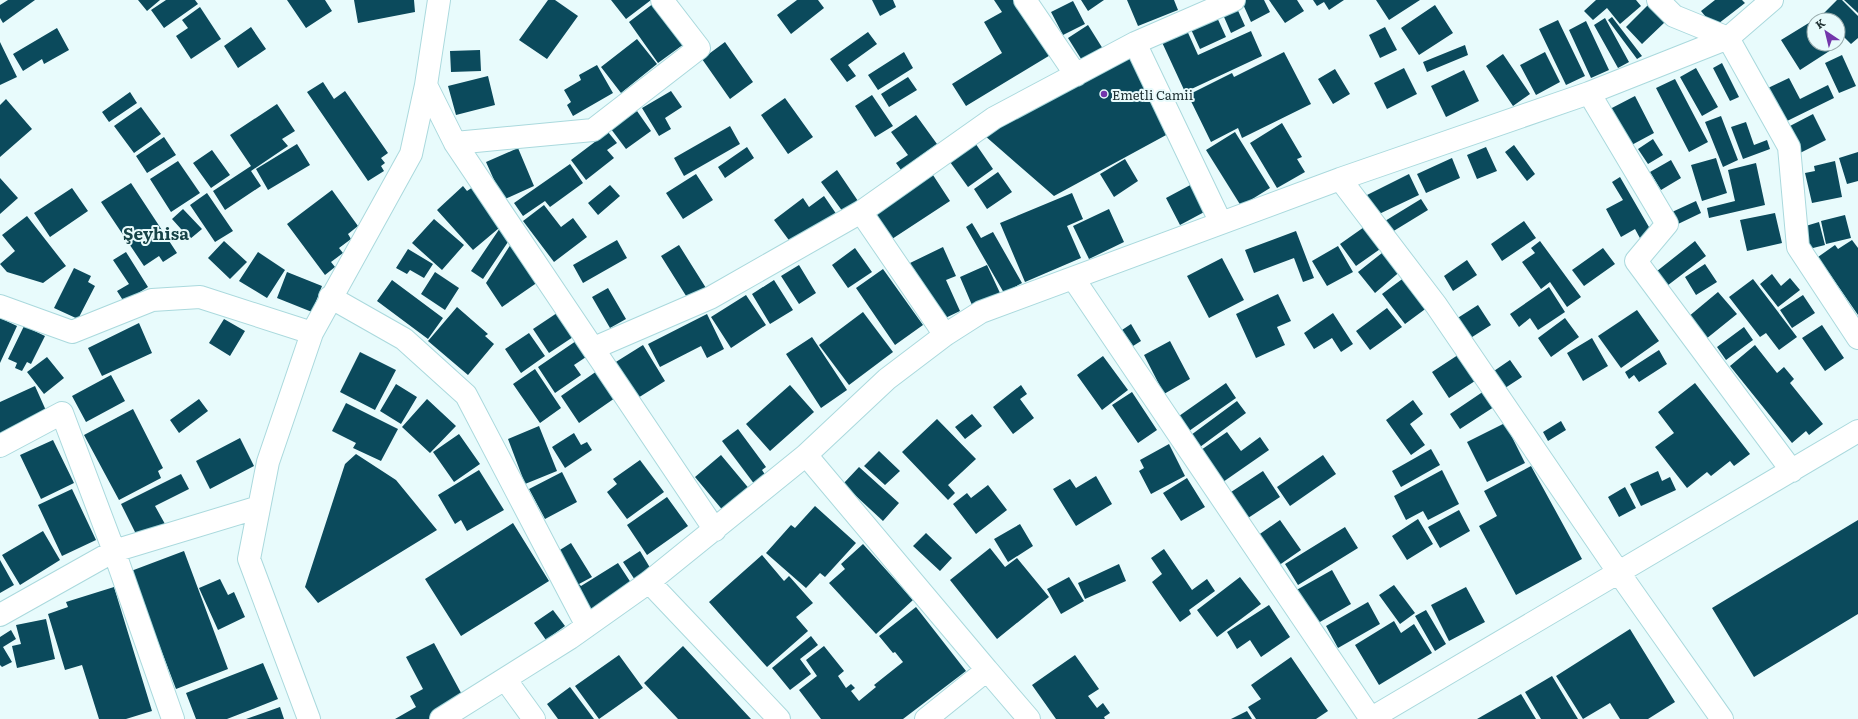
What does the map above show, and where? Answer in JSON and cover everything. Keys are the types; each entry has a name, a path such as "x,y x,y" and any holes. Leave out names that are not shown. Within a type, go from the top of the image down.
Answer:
{"street":[{"path":"309,719 249,559 268,462 312,333 330,297 411,154 426,85 439,0"},
{"path":"455,143 593,130 699,48 662,0"},
{"path":"1025,0 1076,75"},
{"path":"594,348 710,298 862,212 994,118 1135,43 1234,0"},
{"path":"1658,0 1674,16 1728,38 1789,147 1798,247 1858,338"},
{"path":"441,719 587,626 649,582 806,455 887,379 945,335 981,312 1340,179 1589,93 1728,38 1772,0"},
{"path":"1135,43 1221,223"},
{"path":"426,85 455,143 715,530"},
{"path":"1589,93 1667,224 1636,261 1792,471"},
{"path":"1340,179 1436,305 1619,573 1722,719"},
{"path":"862,212 945,335"},
{"path":"1073,278 1370,719 1858,432"},
{"path":"0,306 72,332 152,300 200,297 312,333"},
{"path":"330,297 404,339 466,395 587,626"},
{"path":"0,446 62,413 114,551 173,719"},
{"path":"806,455 1029,719"},
{"path":"0,615 114,551 259,507"},
{"path":"649,582 779,719"},
{"path":"926,719 987,670"},
{"path":"506,679 534,719"}],"building":[{"path":"8,0 35,0 3,23 0,18 0,5"},
{"path":"138,0 160,0 147,11"},
{"path":"166,0 195,0 198,4 164,28 151,10"},
{"path":"287,0 325,0 332,11 306,28"},
{"path":"354,0 414,0 415,12 358,23"},
{"path":"548,0 555,0 578,16 547,59 519,40"},
{"path":"611,0 651,0 626,19"},
{"path":"797,0 818,0 824,8 791,34 777,15"},
{"path":"872,0 893,0 896,7 880,16"},
{"path":"994,0 1019,0 1052,54 966,106 952,84 1002,53 984,22 1002,12"},
{"path":"1081,0 1104,0 1088,11"},
{"path":"1127,0 1174,0 1178,10 1138,26"},
{"path":"1246,0 1264,0 1270,12 1251,22 1242,2"},
{"path":"1269,0 1297,0 1304,11 1285,23"},
{"path":"1313,0 1344,0 1329,10 1324,2 1317,6"},
{"path":"1376,0 1420,0 1389,20"},
{"path":"1596,0 1636,0 1641,6 1620,24 1607,8 1593,20 1584,11"},
{"path":"1715,0 1742,0 1745,3 1714,27 1701,11"},
{"path":"1837,0 1842,0 1858,16 1858,38 1851,44 1846,39 1846,12 1825,12"},
{"path":"1844,0 1858,0 1858,13"},
{"path":"1073,1 1085,24 1063,35 1051,12"},
{"path":"654,3 684,44 658,63 629,22"},
{"path":"1235,4 1245,26 1231,33 1221,10"},
{"path":"1435,5 1453,33 1419,55 1401,28"},
{"path":"1648,5 1665,22 1642,44 1626,27"},
{"path":"200,7 221,39 191,59 176,36 188,28 182,20"},
{"path":"1215,13 1226,37 1200,49 1189,25"},
{"path":"1612,17 1642,56 1637,59 1608,20"},
{"path":"1605,18 1629,62 1618,68 1594,25"},
{"path":"1558,20 1585,76 1566,85 1539,29"},
{"path":"1586,21 1609,70 1591,78 1569,30"},
{"path":"1088,25 1103,49 1083,62 1068,38"},
{"path":"1806,25 1806,52 1828,52 1800,70 1781,40"},
{"path":"1185,26 1198,55 1251,31 1262,56 1185,92 1160,38"},
{"path":"251,27 266,49 238,68 224,46"},
{"path":"1385,27 1397,50 1380,58 1369,35"},
{"path":"57,28 69,50 44,64 42,59 23,71 13,54"},
{"path":"868,32 877,44 848,65 856,76 847,82 830,59"},
{"path":"637,39 657,64 621,93 601,67"},
{"path":"0,42 17,77 0,85"},
{"path":"725,42 753,82 730,99 702,59"},
{"path":"1465,45 1468,55 1427,72 1423,62"},
{"path":"480,50 481,71 451,72 450,51"},
{"path":"904,52 913,68 878,90 868,75"},
{"path":"1284,52 1311,104 1242,138 1238,128 1211,142 1188,95 1232,73 1234,77"},
{"path":"1545,52 1560,82 1536,95 1520,65"},
{"name":"Emetli Camii","path":"1132,54 1168,134 1054,196 984,135"},
{"path":"1503,54 1530,94 1513,106 1486,66"},
{"path":"1842,55 1856,86 1839,93 1825,63"},
{"path":"1722,63 1739,97 1730,101 1713,68"},
{"path":"597,65 613,93 573,116 567,105 571,102 564,90 581,80 579,75"},
{"path":"1404,68 1417,94 1387,109 1374,83"},
{"path":"1696,68 1718,107 1702,116 1680,77"},
{"path":"1335,69 1350,94 1333,104 1318,79"},
{"path":"1464,70 1479,101 1446,117 1431,86"},
{"path":"488,76 495,105 456,115 448,86"},
{"path":"908,77 917,90 889,107 881,94"},
{"path":"1789,78 1800,99 1828,85 1834,98 1785,122 1768,88"},
{"path":"1675,79 1708,142 1689,152 1656,88"},
{"path":"323,82 334,99 345,91 388,153 381,158 385,163 381,166 384,171 368,181 307,92"},
{"path":"671,91 682,107 665,118 671,129 659,136 642,108"},
{"path":"130,92 137,103 109,122 102,112"},
{"path":"872,95 893,126 875,137 855,106"},
{"path":"1635,96 1654,133 1626,148 1608,110"},
{"path":"785,98 813,137 788,154 761,115"},
{"path":"6,99 32,129 0,157 0,105"},
{"path":"277,104 295,131 282,139 288,146 251,171 261,186 225,210 213,191 251,166 230,135"},
{"path":"141,107 161,134 134,153 114,126"},
{"path":"637,111 651,131 626,149 611,129"},
{"path":"1813,114 1826,140 1800,153 1788,127"},
{"path":"916,115 937,144 901,170 896,163 908,155 891,132"},
{"path":"1721,116 1738,160 1723,167 1705,122"},
{"path":"1746,122 1754,145 1767,140 1770,149 1743,159 1731,127"},
{"path":"1282,123 1302,157 1297,159 1305,172 1277,188 1250,143"},
{"path":"730,126 740,144 684,176 674,158"},
{"path":"608,132 617,143 607,150 614,158 586,180 571,160"},
{"path":"1235,132 1270,188 1241,206 1206,150"},
{"path":"164,137 176,155 147,173 136,156"},
{"path":"971,137 993,169 968,187 945,155"},
{"path":"1653,139 1663,155 1648,164 1638,149"},
{"path":"297,144 310,165 268,190 256,169"},
{"path":"1514,145 1535,174 1527,181 1505,152"},
{"path":"747,147 754,158 725,178 718,167"},
{"path":"1486,147 1497,171 1477,179 1467,155"},
{"path":"518,148 534,186 503,200 486,162"},
{"path":"212,150 230,175 211,188 193,163"},
{"path":"1858,152 1858,181 1847,184 1839,158"},
{"path":"1452,158 1460,178 1426,193 1417,174"},
{"path":"1716,158 1727,193 1702,201 1691,165"},
{"path":"1125,159 1138,181 1114,197 1100,174"},
{"path":"1671,160 1681,178 1661,190 1650,172"},
{"path":"178,161 200,193 171,212 150,179"},
{"path":"1835,161 1842,197 1812,203 1805,173 1815,171 1814,166"},
{"path":"1756,163 1765,205 1709,218 1707,208 1735,201 1728,170"},
{"path":"570,164 583,183 550,207 545,201 523,216 514,203"},
{"path":"837,170 858,201 843,212 821,182"},
{"path":"998,172 1012,192 987,209 974,189"},
{"path":"696,174 713,200 683,219 666,193"},
{"path":"1409,174 1419,195 1377,215 1367,195"},
{"path":"933,175 950,201 892,239 875,213"},
{"path":"1620,177 1653,234 1641,240 1635,229 1621,237 1606,209 1623,200 1612,182"},
{"path":"0,178 18,198 0,214"},
{"path":"131,183 177,253 163,262 159,256 144,266 101,202"},
{"path":"1194,183 1208,210 1180,225 1166,198"},
{"path":"610,185 620,196 598,215 588,203"},
{"path":"463,186 467,191 473,187 505,223 473,250 437,210"},
{"path":"72,188 88,211 50,237 34,213"},
{"path":"332,190 358,226 348,234 351,239 339,248 343,253 331,262 335,267 325,275 287,224"},
{"path":"207,193 233,231 215,242 190,205"},
{"path":"1072,193 1083,219 1067,226 1081,258 1025,282 1000,223"},
{"path":"824,196 837,215 794,247 774,220 803,198 809,207"},
{"path":"1421,199 1428,210 1392,232 1385,221"},
{"path":"1696,201 1701,213 1678,224 1672,212"},
{"path":"544,205 561,227 573,218 587,237 554,262 523,221"},
{"path":"183,209 202,229 190,239 172,219"},
{"path":"1109,209 1124,242 1089,259 1073,226"},
{"path":"1775,213 1782,243 1747,251 1740,220"},
{"path":"1845,215 1851,238 1826,244 1821,221"},
{"path":"27,216 66,266 43,283 7,272 0,264 15,251 2,235"},
{"path":"434,219 464,245 442,270 412,243"},
{"path":"1524,221 1536,238 1502,261 1491,244"},
{"path":"1819,222 1825,245 1805,250 1799,228"},
{"path":"972,223 981,238 993,232 1022,283 1004,293 966,227"},
{"path":"1367,225 1383,247 1356,266 1340,244"},
{"path":"500,228 512,236 483,279 471,271"},
{"path":"1296,231 1314,278 1303,282 1294,258 1254,273 1245,250"},
{"path":"617,240 627,258 583,283 573,265"},
{"path":"1852,240 1858,248 1858,315 1818,257 1835,245 1838,249"},
{"path":"224,241 247,262 230,279 208,258"},
{"path":"1540,241 1581,297 1567,307 1550,282 1541,289 1522,262 1535,253 1531,248"},
{"path":"1695,241 1706,256 1663,289 1652,275"},
{"path":"511,244 538,282 502,307 486,283"},
{"path":"679,245 706,288 688,299 661,256"},
{"path":"1338,246 1353,272 1327,286 1312,261"},
{"path":"943,247 956,276 946,280 960,311 937,322 910,263"},
{"path":"855,248 872,272 848,288 832,265"},
{"path":"1603,248 1615,264 1584,286 1572,270"},
{"path":"408,249 433,264 424,278 410,270 407,274 396,268"},
{"path":"1387,249 1403,269 1375,293 1358,272"},
{"path":"126,252 148,287 124,302 117,291 129,284 113,260"},
{"path":"258,252 285,270 267,298 239,281"},
{"path":"1222,258 1244,300 1209,318 1187,276"},
{"path":"1467,260 1477,275 1453,291 1444,276"},
{"path":"1705,264 1717,282 1696,295 1685,277"},
{"path":"799,265 816,293 799,304 781,276"},
{"path":"987,265 1000,293 972,305 960,277"},
{"path":"74,268 91,276 88,282 95,286 78,319 54,308"},
{"path":"883,269 923,325 895,345 856,288"},
{"path":"287,272 322,286 312,312 277,298"},
{"path":"435,272 459,288 445,310 421,294"},
{"path":"1772,274 1781,286 1790,278 1800,290 1778,307 1760,284"},
{"path":"1405,277 1428,307 1405,324 1382,294"},
{"path":"1753,279 1797,337 1779,350 1766,333 1760,337 1729,297"},
{"path":"392,280 443,318 428,339 377,301"},
{"path":"774,280 793,310 770,324 752,294"},
{"path":"1549,287 1565,312 1538,330 1530,318 1519,327 1510,314"},
{"path":"608,288 626,319 610,328 592,297"},
{"path":"1718,292 1737,314 1706,339 1688,317"},
{"path":"1278,294 1291,321 1277,327 1285,345 1256,358 1236,314"},
{"path":"746,295 766,325 731,348 711,317"},
{"path":"1803,295 1815,313 1792,328 1780,310"},
{"path":"1478,305 1491,325 1469,339 1456,319"},
{"path":"457,307 488,334 485,336 494,344 468,375 428,341"},
{"path":"1387,308 1402,327 1370,350 1356,331"},
{"path":"1637,310 1659,341 1621,368 1598,336"},
{"path":"863,312 893,352 849,385 819,345"},
{"path":"557,313 573,337 549,353 533,329"},
{"path":"1333,313 1353,344 1341,352 1332,338 1314,349 1304,333"},
{"path":"707,314 724,349 707,358 701,346 660,367 648,344"},
{"path":"0,318 17,326 0,363"},
{"path":"1565,318 1579,337 1551,357 1538,338"},
{"path":"224,319 245,331 230,356 209,343"},
{"path":"139,323 152,353 102,376 88,348"},
{"path":"1131,324 1141,341 1133,346 1122,330"},
{"path":"1822,325 1844,358 1825,371 1802,338"},
{"path":"24,326 45,336 31,364 27,362 22,371 15,368 17,363 8,359"},
{"path":"1744,327 1753,340 1726,360 1717,347"},
{"path":"529,333 545,356 521,373 505,349"},
{"path":"812,337 847,390 821,408 786,354"},
{"path":"1592,338 1608,366 1583,381 1567,353"},
{"path":"576,341 586,357 574,365 581,375 555,393 538,367"},
{"path":"1170,341 1190,379 1164,394 1144,355"},
{"path":"643,345 665,381 633,401 611,365"},
{"path":"1755,345 1777,373 1784,367 1794,379 1790,383 1823,424 1809,435 1806,431 1792,443 1730,366"},
{"path":"1659,350 1667,364 1639,382 1634,375 1629,379 1625,372"},
{"path":"360,352 396,370 375,410 340,392"},
{"path":"1461,353 1478,379 1449,398 1432,372"},
{"path":"1103,356 1128,390 1102,410 1077,375"},
{"path":"47,357 64,378 44,394 27,372"},
{"path":"1510,360 1522,377 1502,390 1491,373"},
{"path":"535,369 561,408 540,423 513,384"},
{"path":"597,371 615,398 579,423 561,396"},
{"path":"111,375 125,401 86,422 72,396"},
{"path":"1226,383 1236,398 1189,431 1179,416"},
{"path":"1695,383 1750,454 1734,466 1730,461 1711,476 1707,472 1687,488 1655,447 1674,433 1658,412"},
{"path":"396,384 417,397 401,424 380,411"},
{"path":"790,385 814,412 770,451 746,424"},
{"path":"1021,385 1027,394 1020,399 1034,418 1013,434 993,407"},
{"path":"35,386 48,415 0,435 0,402"},
{"path":"1487,389 1497,405 1460,429 1450,414"},
{"path":"1132,392 1157,430 1138,443 1112,405"},
{"path":"199,399 208,411 179,433 170,420"},
{"path":"427,399 456,426 430,453 402,427"},
{"path":"1413,400 1423,414 1410,424 1425,445 1411,455 1386,420"},
{"path":"1237,401 1246,413 1200,447 1191,435"},
{"path":"346,403 398,429 381,461 353,448 356,443 332,431"},
{"path":"133,409 163,468 158,471 161,478 119,500 84,435"},
{"path":"972,414 982,426 965,439 955,427"},
{"path":"937,419 976,459 948,485 955,493 948,500 902,452"},
{"path":"1561,421 1566,430 1548,441 1543,432"},
{"path":"1505,423 1525,463 1487,482 1467,442"},
{"path":"539,426 557,471 525,484 508,439"},
{"path":"738,429 766,467 762,470 766,476 755,485 722,441"},
{"path":"1227,432 1241,451 1260,437 1269,450 1223,482 1201,450"},
{"path":"574,433 581,445 587,442 592,450 565,468 552,447"},
{"path":"459,434 480,464 454,482 433,452"},
{"path":"240,438 254,466 210,489 196,461"},
{"path":"53,440 74,483 41,499 20,455"},
{"path":"1169,444 1185,476 1151,494 1139,471 1144,468 1140,460"},
{"path":"1431,449 1440,465 1401,487 1392,471"},
{"path":"879,451 900,471 885,485 864,466"},
{"path":"356,454 396,480 437,530 318,603 305,587 345,464"},
{"path":"721,455 751,491 725,513 695,477"},
{"path":"1323,455 1336,474 1290,506 1277,487"},
{"path":"640,460 664,492 627,519 607,492 617,484 613,479"},
{"path":"1531,466 1582,559 1516,595 1479,526 1497,516 1484,491"},
{"path":"859,467 899,503 883,521 843,484"},
{"path":"479,470 504,510 467,531 461,520 455,524 438,495"},
{"path":"1442,470 1459,504 1428,520 1423,511 1406,520 1394,496"},
{"path":"1263,471 1280,497 1245,520 1228,494"},
{"path":"1658,471 1662,481 1670,477 1676,490 1641,506 1630,484"},
{"path":"562,472 577,502 545,519 529,489"},
{"path":"181,474 189,489 155,506 165,524 138,538 121,504"},
{"path":"1096,476 1112,504 1076,526 1053,489 1070,479 1076,488"},
{"path":"1187,478 1205,507 1181,521 1163,493"},
{"path":"988,485 1007,510 976,534 953,504 967,493 971,498"},
{"path":"1625,487 1636,508 1619,517 1608,497"},
{"path":"72,489 96,540 62,556 38,505"},
{"path":"667,497 688,526 647,555 627,525"},
{"path":"815,506 856,543 825,577 820,573 806,588 766,553 791,525 795,528"},
{"path":"1459,510 1470,531 1440,548 1428,527"},
{"path":"1418,519 1433,544 1407,560 1392,536"},
{"path":"1280,520 1301,550 1275,568 1254,538"},
{"path":"1858,520 1858,614 1754,677 1712,608"},
{"path":"513,523 549,581 461,636 425,579"},
{"path":"1020,524 1033,546 1008,562 994,539"},
{"path":"1345,527 1358,548 1298,585 1285,564"},
{"path":"43,531 60,560 20,585 2,555"},
{"path":"926,533 952,558 940,571 913,546"},
{"path":"571,543 592,577 579,584 581,586 618,563 635,589 593,615 555,553"},
{"path":"863,544 913,600 876,634 829,583 845,569 841,564"},
{"path":"990,548 1005,567 1017,558 1049,597 997,639 950,580"},
{"path":"1164,549 1192,590 1207,579 1215,591 1189,610 1191,614 1180,622 1152,582 1162,574 1151,558"},
{"path":"184,551 228,669 176,689 131,571"},
{"path":"640,551 655,576 639,586 623,562"},
{"path":"762,555 784,581 789,576 813,603 796,617 808,631 767,667 709,602"},
{"path":"0,560 14,585 0,593"},
{"path":"1119,564 1126,581 1085,599 1078,583"},
{"path":"1332,570 1351,604 1313,626 1293,592"},
{"path":"1069,577 1084,601 1061,614 1047,589"},
{"path":"1240,577 1261,604 1217,637 1197,610"},
{"path":"220,579 228,595 234,592 245,617 218,630 199,588"},
{"path":"1394,585 1415,613 1400,624 1379,595"},
{"path":"114,587 152,711 126,719 99,719 82,665 65,670 48,614 68,607 66,602"},
{"path":"1466,587 1485,622 1449,641 1431,605"},
{"path":"1368,602 1380,624 1338,648 1326,626"},
{"path":"1269,605 1290,637 1261,657 1250,640 1237,649 1227,632"},
{"path":"916,607 966,671 903,719 821,719 799,690 817,676 806,660 824,646 844,671 838,676 846,688 851,684 855,688 851,691 859,701 876,687 874,685 903,662 895,652 893,653 879,636"},
{"path":"553,610 565,626 546,640 534,623"},
{"path":"1426,610 1446,644 1435,651 1415,616"},
{"path":"46,619 55,659 17,668 12,646 21,644 16,625"},
{"path":"1394,621 1401,633 1414,624 1432,653 1379,685 1355,645"},
{"path":"1630,629 1675,702 1648,719 1620,719 1610,703 1583,719 1556,676"},
{"path":"11,630 16,639 3,647 12,662 2,667 0,665 0,637"},
{"path":"811,636 818,645 800,659 811,674 790,690 772,668"},
{"path":"434,643 466,702 436,719 395,719 416,707 410,696 423,689 406,657"},
{"path":"683,646 751,719 678,719 644,683"},
{"path":"619,655 643,688 599,719 575,686"},
{"path":"1075,655 1099,689 1088,696 1097,708 1103,703 1110,713 1104,717 1105,719 1056,719 1032,685"},
{"path":"1291,657 1328,711 1316,719 1256,719 1248,707 1261,699 1251,685"},
{"path":"263,663 278,699 227,719 196,719 186,693"},
{"path":"1552,676 1578,719 1541,719 1525,692"},
{"path":"570,687 594,719 558,719 547,704"},
{"path":"1521,694 1536,719 1477,719"},
{"path":"280,707 284,719 246,719"},
{"path":"1247,711 1252,719 1231,719"}],"place":[{"name":"Emetli Camii","path":"1104,94"}],"district":[{"name":"Şeyhisa","path":"156,232"}]}
